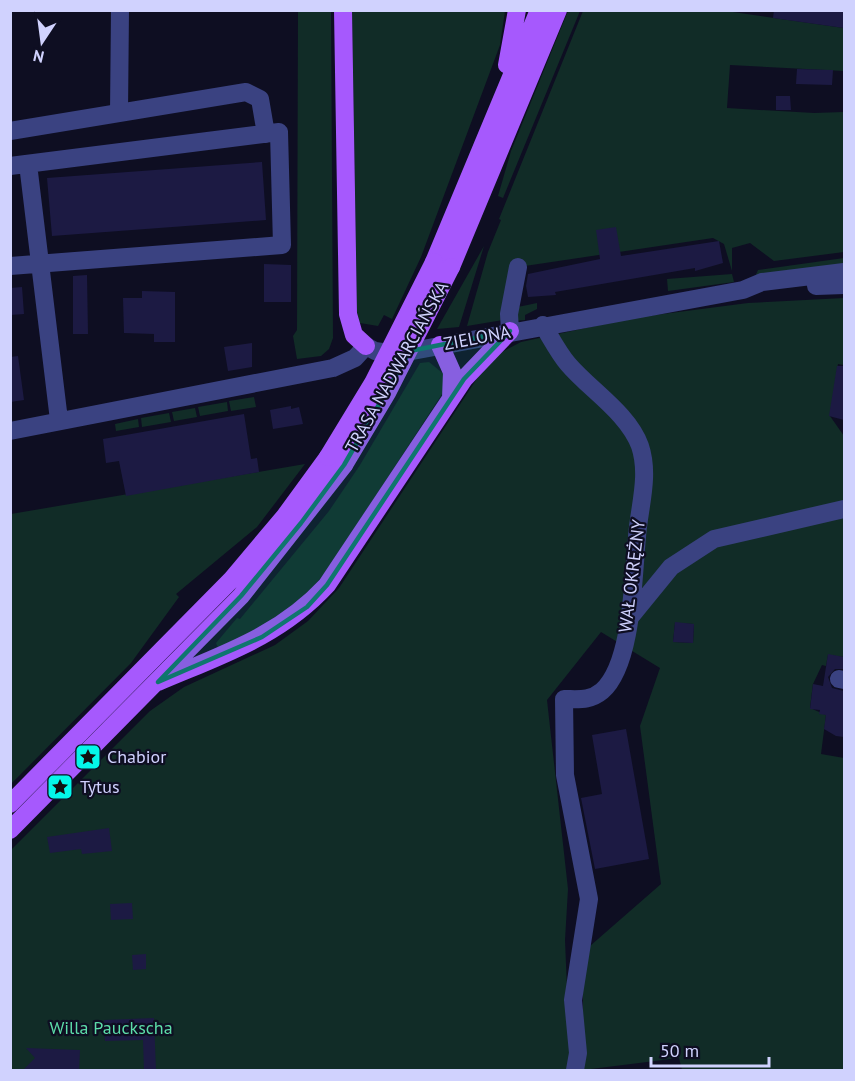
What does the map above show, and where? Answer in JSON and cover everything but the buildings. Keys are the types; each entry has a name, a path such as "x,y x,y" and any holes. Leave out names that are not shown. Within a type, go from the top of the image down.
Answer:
{"main road":[{"path":"343,10 348,314 354,335 366,346"},
{"path":"492,125 517,23 517,10"},
{"name":"TRASA NADWARCIAŃSKA","path":"443,265 492,125 539,10"},
{"name":"TRASA NADWARCIAŃSKA","path":"10,804 133,694 158,682 242,596 336,461 373,383 443,265 558,10"},
{"path":"158,682 256,641 307,607 327,585 471,370 510,331"},
{"path":"440,345 452,372 451,398"},
{"name":"TRASA NADWARCIAŃSKA","path":"10,830 133,694 285,516 336,461"}],"street":[{"path":"119,112 120,10"},
{"path":"10,131 246,92 260,99 266,134"},
{"path":"10,266 40,264 282,245 279,132 19,165 40,264 59,420"},
{"path":"510,331 508,314 518,267"},
{"name":"ZIELONA","path":"366,346 386,354 396,354 510,331 743,290 762,282 844,272"},
{"path":"743,290 767,292 844,285"},
{"name":"WAŁ OKRĘŻNY","path":"543,325 567,363 628,426 640,446 645,479 637,534 631,616 618,664 604,689 590,699 564,699 565,775 589,899 573,1000 578,1053 575,1071"},
{"path":"10,431 333,368 355,358 366,346"},
{"path":"631,616 671,567 714,539 844,509"}],"highlighted area":[{"path":"510,331 464,379 327,585 307,607 262,637 158,682 241,596 301,523 344,465 410,351"}],"green space":[{"path":"719,10 844,28 844,71 730,65 727,108 814,113 844,112 844,252 774,261 750,243 732,248 732,271 724,244 713,238 518,267 503,320 467,326 488,252 501,220 499,219 583,11"},
{"path":"298,11 331,11 333,338 329,349 321,356 297,359 293,336 297,330"},
{"path":"352,11 505,11 500,45 421,257 392,319 384,315 378,326 360,323 357,312"},
{"path":"568,11 580,11 503,198 498,196 511,151"},
{"path":"484,246 459,327 437,329"},
{"path":"844,258 844,267 754,279 758,270"},
{"path":"732,274 734,282 668,291 667,279"},
{"name":"Willa Pauckscha","path":"844,298 844,365 838,364 830,416 844,436 844,657 828,655 826,666 822,665 813,684 810,708 826,715 821,754 844,758 844,1070 682,1070 679,1058 583,1070 583,977 590,946 661,884 640,726 660,668 601,632 547,700 568,889 565,940 570,1062 567,1070 11,1070 11,850 150,711 184,687 275,645 308,621 339,588 478,377 498,354 521,342 632,318 748,303","holes":["675,623 694,624 693,643 673,642"]},
{"path":"537,303 537,309 525,315 525,320 512,321 513,308"},
{"path":"429,362 445,375 444,391 328,569 291,607 251,632 218,648 216,643 237,618 240,619 329,511 360,465 420,363"},
{"path":"254,397 256,407 231,411 229,401"},
{"path":"227,402 228,411 200,416 198,407"},
{"path":"195,408 197,417 174,421 172,412"},
{"path":"169,413 171,422 142,427 141,418"},
{"path":"138,419 139,427 116,431 115,424"},
{"path":"305,464 257,527 176,594 179,597 131,663 11,784 11,514"}],"place":[{"name":"Chabior","path":"88,757"},
{"name":"Tytus","path":"60,787"}]}
